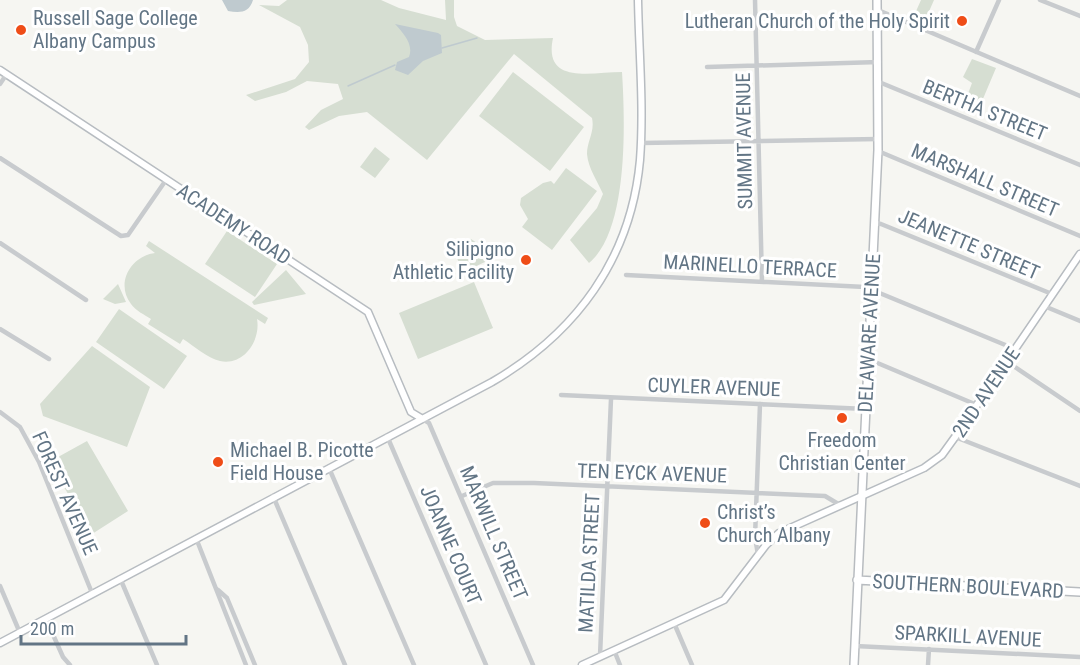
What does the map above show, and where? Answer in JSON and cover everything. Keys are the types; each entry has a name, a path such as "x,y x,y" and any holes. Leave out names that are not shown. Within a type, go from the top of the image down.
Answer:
{"main road":[{"name":"DELAWARE AVENUE","path":"854,665 878,150 877,0"},
{"name":"SOUTHERN BOULEVARD","path":"857,580 1080,592"}],"street":[{"path":"0,643 522,364 553,340 580,311 602,279 624,228 633,197 640,143 638,0"},
{"name":"SUMMIT AVENUE","path":"755,0 762,282"},
{"path":"976,52 999,0"},
{"path":"1040,0 1080,16"},
{"path":"878,10 1080,96"},
{"path":"707,67 879,62"},
{"name":"ACADEMY ROAD","path":"0,70 368,312 411,412 421,418"},
{"path":"0,84 6,75"},
{"name":"BERTHA STREET","path":"879,82 1080,165"},
{"path":"640,143 878,139"},
{"name":"MARSHALL STREET","path":"878,150 1080,236"},
{"path":"0,158 121,236 128,235 166,180"},
{"name":"JEANETTE STREET","path":"875,223 1052,294"},
{"path":"0,243 86,300"},
{"name":"2ND AVENUE","path":"582,665 724,600 758,555 779,533 924,468 942,455 1080,254"},
{"name":"MARINELLO TERRACE","path":"626,275 865,287 1014,349"},
{"path":"1044,306 1080,321"},
{"path":"0,329 49,359"},
{"path":"868,359 977,405"},
{"path":"1006,361 1080,411"},
{"name":"CUYLER AVENUE","path":"561,395 866,409"},
{"name":"MATILDA STREET","path":"600,656 611,399"},
{"path":"758,555 755,537 760,404"},
{"name":"FOREST AVENUE","path":"0,412 20,427 39,462 92,593"},
{"name":"MARWILL STREET","path":"421,418 429,423 533,665"},
{"name":"JOANNE COURT","path":"387,436 486,665"},
{"path":"955,437 1080,486"},
{"path":"329,468 414,665"},
{"name":"TEN EYCK AVENUE","path":"462,496 493,483 825,496 840,505"},
{"path":"273,496 345,665"},
{"path":"196,538 246,665"},
{"path":"120,578 157,665"},
{"path":"0,586 20,633"},
{"path":"218,590 226,598 255,665"},
{"path":"46,619 63,657 70,665"},
{"path":"674,623 692,665"},
{"name":"SPARKILL AVENUE","path":"855,646 1080,657"},
{"path":"614,650 620,665"},
{"path":"928,665 929,650"},
{"path":"62,665 63,657"}],"shaded area":[{"path":"222,0 253,0 246,10 236,12 228,11"},
{"path":"287,0 381,0 399,8 446,20 445,0 454,0 454,17 457,26 485,40 553,38 552,53 555,63 562,69 584,74 622,72 624,117 622,173 618,201 602,247 589,263 570,240 597,208 603,194 591,170 587,154 592,118 514,54 427,160 367,112 339,116 309,130 305,127 321,110 343,99 338,84 307,81 286,92 255,101 246,95 295,79 309,62 308,45 300,27 259,5 279,6"},
{"path":"921,0 934,0 924,23 913,18"},
{"path":"395,24 438,33 441,35 442,53 423,61 408,75 395,70 397,62 409,57 410,48 407,39"},
{"path":"972,59 996,68 977,113 963,107 972,83 963,77"},
{"path":"513,72 584,127 550,171 479,116"},
{"path":"375,147 390,159 375,178 360,167"},
{"path":"566,168 597,191 552,250 522,227 528,219 520,205 521,198 543,183 551,181 554,184"},
{"path":"227,231 277,264 255,297 205,264"},
{"path":"482,238 482,242 489,248 487,261 470,269 460,265 453,249 465,246 471,239 477,243"},
{"path":"149,241 268,318 265,324 257,319 256,335 249,350 236,360 220,361 205,355 183,339 180,344 148,324 151,319 138,311 126,296 125,279 139,259 155,253 146,246"},
{"path":"286,270 306,294 254,305 252,302"},
{"path":"474,282 493,328 418,359 399,313"},
{"path":"118,284 126,302 115,304 103,299"},
{"path":"119,309 187,356 164,389 96,342"},
{"path":"92,346 150,387 127,447 43,416 40,404"},
{"path":"87,441 128,511 92,534 49,462"}],"waterway":[{"path":"442,48 477,38"},
{"path":"348,86 395,65"}],"place":[{"name":"Lutheran Church of the Holy Spirit","path":"962,21"},
{"name":"Russell Sage College Albany Campus","path":"21,30"},
{"name":"Silipigno Athletic Facility","path":"526,260"},
{"name":"Freedom Christian Center","path":"842,418"},
{"name":"Michael B. Picotte Field House","path":"218,462"},
{"name":"Christ’s Church Albany","path":"705,523"}]}
